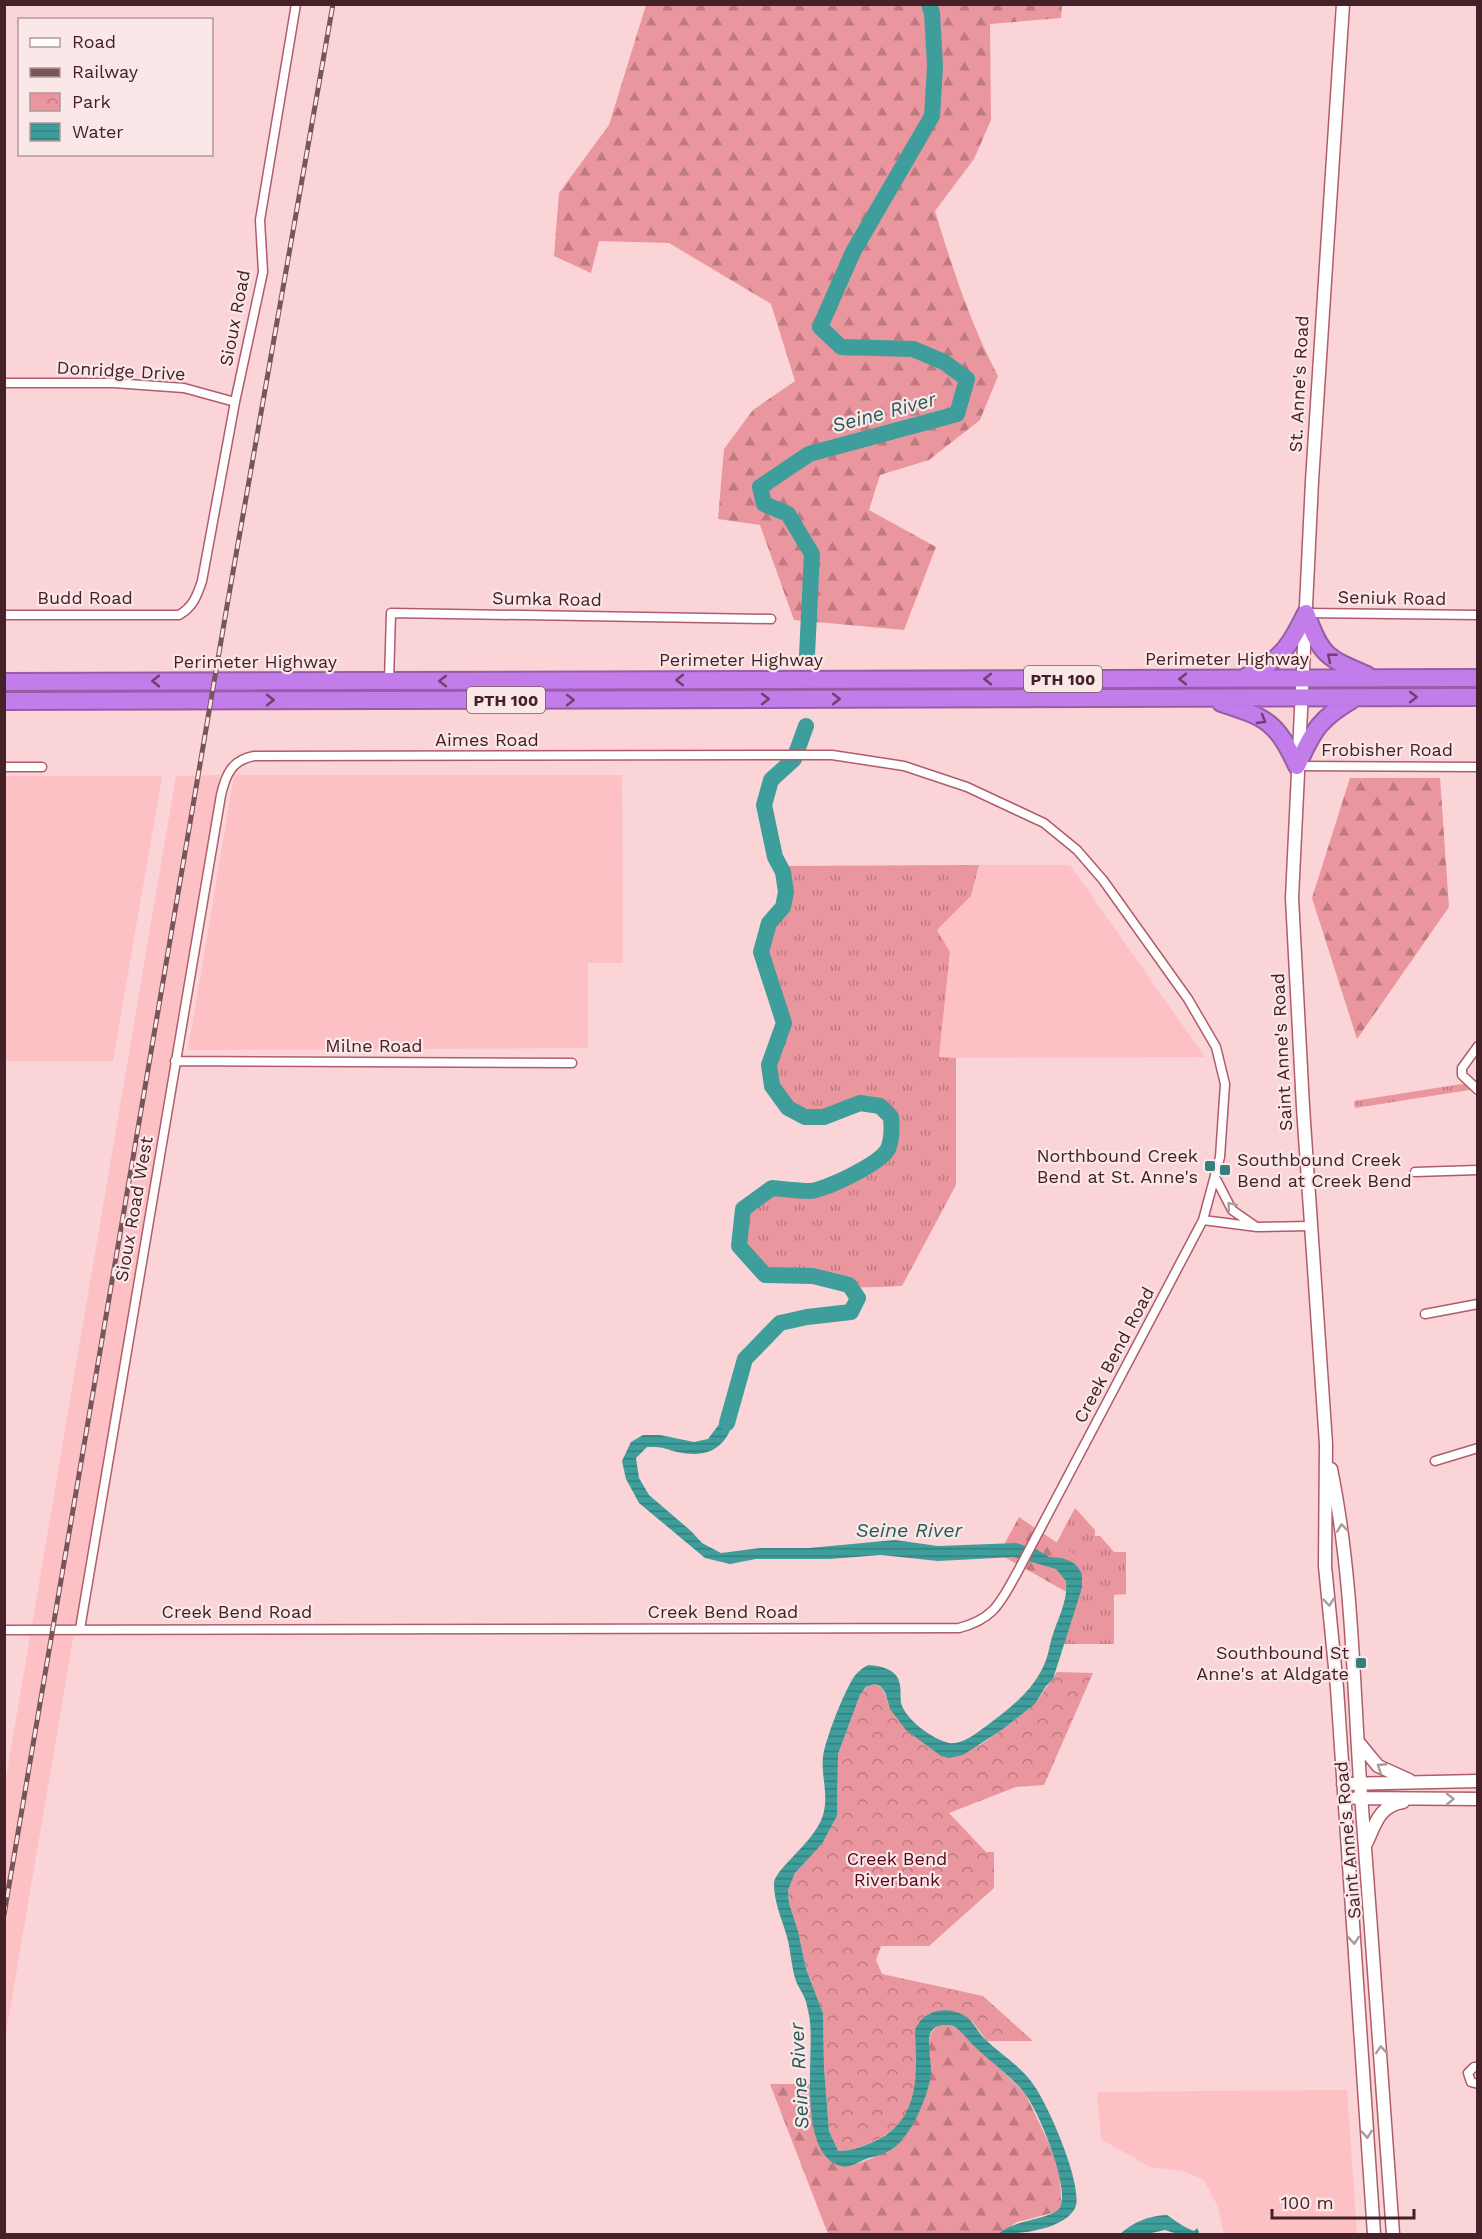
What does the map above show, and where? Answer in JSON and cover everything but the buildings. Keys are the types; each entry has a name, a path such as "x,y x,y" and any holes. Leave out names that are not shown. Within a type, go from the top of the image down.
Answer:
{"highway":[{"path":"1306,613 1314,638 1330,657 1342,665 1376,678"},
{"path":"1241,679 1262,669 1279,657 1290,645 1306,613"},
{"name":"Perimeter Highway","path":"4,682 1478,678"},
{"name":"PTH 100","path":"4,701 1478,697"},
{"path":"1208,698 1249,713 1273,726 1283,737 1297,766"},
{"path":"1297,766 1308,740 1321,722 1331,712 1355,698"}],"main road":[{"name":"St. Anne's Road","path":"1297,766 1322,307 1342,4"},
{"name":"Saint Anne's Road","path":"1297,766 1292,908 1326,1444 1325,1566 1337,1688 1374,2235"},
{"name":"Saint Anne's Road","path":"1326,1444 1337,1498 1348,1576 1360,1783 1371,1908 1393,2235"},
{"path":"1358,1741 1378,1767 1412,1781"},
{"path":"1343,1784 1478,1781"},
{"path":"1344,1798 1478,1798"},
{"path":"1365,1846 1380,1813 1397,1803 1422,1799"}],"street":[{"name":"Sioux Road","path":"166,615 179,615 192,606 202,581 235,402 263,272 260,220 296,4"},
{"name":"Donridge Drive","path":"4,383 114,383 184,388 235,402"},
{"name":"Sumka Road","path":"389,681 391,613 771,619"},
{"name":"Seniuk Road","path":"1306,613 1478,615"},
{"name":"Budd Road","path":"4,615 166,615"},
{"name":"Creek Bend Road","path":"4,1630 959,1629 986,1618 999,1605 1038,1536 1203,1220 1220,1157 1225,1084 1216,1047 1188,999 1103,880 1077,850 1044,823 967,787 904,766 832,755 776,756"},
{"name":"Aimes Road","path":"221,795 231,767 244,758 254,756 776,756"},
{"name":"Frobisher Road","path":"1297,766 1478,767"},
{"path":"4,767 42,767"},
{"name":"Sioux Road West","path":"80,1629 221,795"},
{"path":"1478,1046 1462,1068 1462,1076 1478,1090"},
{"name":"Milne Road","path":"176,1061 572,1063"},
{"path":"1415,1172 1478,1170"},
{"path":"1215,1177 1232,1210 1257,1227"},
{"path":"1203,1220 1257,1227 1311,1226"},
{"path":"1425,1314 1478,1304"},
{"path":"1435,1461 1478,1448"},
{"path":"1478,2067 1474,2067 1468,2073 1471,2082 1478,2084"}],"shaded area":[{"path":"220,775 5,2039 5,1784 176,776"},
{"path":"234,775 622,775 623,963 588,963 588,1048 188,1050"},
{"path":"4,776 162,776 113,1061 5,1061"},
{"path":"979,865 1070,865 1205,1057 939,1058 950,952 937,930 971,896"},
{"path":"1347,2090 1357,2234 1224,2234 1218,2207 1204,2180 1184,2171 1150,2167 1101,2139 1097,2092"}],"green space":[{"path":"646,5 1062,5 1061,18 990,24 991,120 974,159 935,211 970,315 998,376 980,420 929,460 880,475 869,510 936,547 904,630 794,620 760,525 718,519 724,449 753,410 795,381 771,304 669,243 599,241 591,273 554,256 559,193 609,125"},
{"path":"1350,778 1440,778 1449,907 1357,1039 1312,898"},
{"path":"979,865 971,896 937,930 950,952 939,1057 956,1058 956,1185 902,1286 856,1287 825,1277 789,1280 773,1278 756,1266 746,1249 736,1219 739,1211 756,1194 775,1191 807,1191 837,1180 868,1164 885,1150 892,1131 890,1120 883,1107 859,1105 823,1117 803,1117 789,1109 772,1087 767,1071 768,1063 780,1029 778,1007 766,976 762,950 765,938 790,906 792,896 790,883 783,866"},
{"path":"1468,1083 1476,1089 1355,1108 1354,1101"},
{"path":"1075,1508 1095,1530 1095,1536 1100,1536 1114,1552 1126,1552 1126,1594 1114,1595 1114,1644 1063,1644 1082,1588 1049,1557"},
{"path":"1019,1517 1084,1561 1072,1595 999,1554"},
{"name":"Creek Bend Riverbank","path":"1057,1672 1093,1673 1044,1785 1016,1787 949,1813 986,1852 994,1852 994,1888 929,1946 881,1946 876,1960 882,1974 983,1996 1033,2041 987,2041 972,2021 930,2013 917,2024 914,2092 901,2121 890,2132 874,2141 856,2148 838,2151 829,2131 823,2013 806,1969 789,1903 788,1889 795,1873 822,1844 837,1816 838,1754 860,1695 867,1687 875,1684 879,1686 897,1717 941,1755 980,1745 1003,1729 1035,1704"},
{"path":"940,2025 958,2028 1025,2093 1054,2154 1060,2176 1061,2205 1056,2212 1017,2222 999,2234 828,2234 770,2084 810,2084 812,2111 851,2166 873,2158 931,2071 929,2039 931,2033"}],"water":[{"name":"Seine River","path":"725,1402 738,1402 727,1436 713,1450 691,1454 647,1447 636,1458 639,1478 649,1495 702,1543 721,1553 760,1548 809,1548 895,1540 938,1546 1016,1543 1036,1549 1049,1557 1072,1562 1082,1574 1082,1588 1053,1679 1035,1704 1003,1729 963,1755 949,1758 941,1756 906,1730 890,1709 885,1692 880,1686 875,1684 866,1687 860,1695 838,1754 837,1816 822,1844 795,1873 788,1890 789,1903 806,1969 823,2013 829,2131 838,2151 873,2142 889,2133 900,2122 913,2095 916,2063 915,2030 918,2023 936,2011 958,2013 970,2020 982,2036 1030,2080 1041,2097 1064,2148 1071,2168 1077,2200 1074,2210 1068,2217 1040,2230 999,2234 1013,2225 1049,2215 1060,2207 1061,2183 1045,2133 1032,2104 1015,2082 953,2026 934,2028 930,2034 931,2070 928,2089 914,2122 901,2141 888,2151 851,2166 841,2166 827,2158 818,2144 810,2103 809,2017 805,1999 794,1975 774,1884 781,1870 806,1843 820,1822 825,1804 824,1749 839,1706 857,1673 868,1665 892,1672 899,1680 901,1703 914,1722 942,1741 954,1743 963,1741 973,1736 1012,1705 1041,1671 1066,1595 1066,1581 1056,1569 1014,1557 938,1561 881,1555 830,1559 756,1559 730,1564 705,1558 639,1503 626,1479 622,1461 631,1442 643,1435 660,1435 694,1442 708,1439 720,1423"},
{"path":"1167,2215 1191,2230 1194,2231 1197,2228 1198,2234 1177,2234 1165,2230 1147,2234 1120,2234 1141,2220"}],"waterway":[{"name":"Seine River","path":"807,655 812,554 788,514 764,504 760,487 809,454 957,414 967,379 944,362 913,349 841,347 820,327 853,252 932,116 935,66 932,13 929,4"},
{"name":"Seine River","path":"727,1423 745,1359 780,1323 851,1312 858,1298 849,1285 813,1276 765,1275 739,1246 743,1209 772,1188 817,1190 852,1175 883,1155 888,1149 892,1129 891,1117 880,1106 860,1103 824,1117 805,1117 788,1108 772,1086 769,1065 784,1023 761,952 769,923 783,907 786,892 783,872 775,857 764,805 771,780 794,759 806,726"}],"railway":[{"path":"4,1915 227,606 333,4"}],"place":[{"name":"Northbound Creek Bend at St. Anne's","path":"1210,1166"},
{"name":"Southbound Creek Bend at Creek Bend","path":"1225,1170"},
{"name":"Southbound St Anne's at Aldgate","path":"1361,1663"}]}
